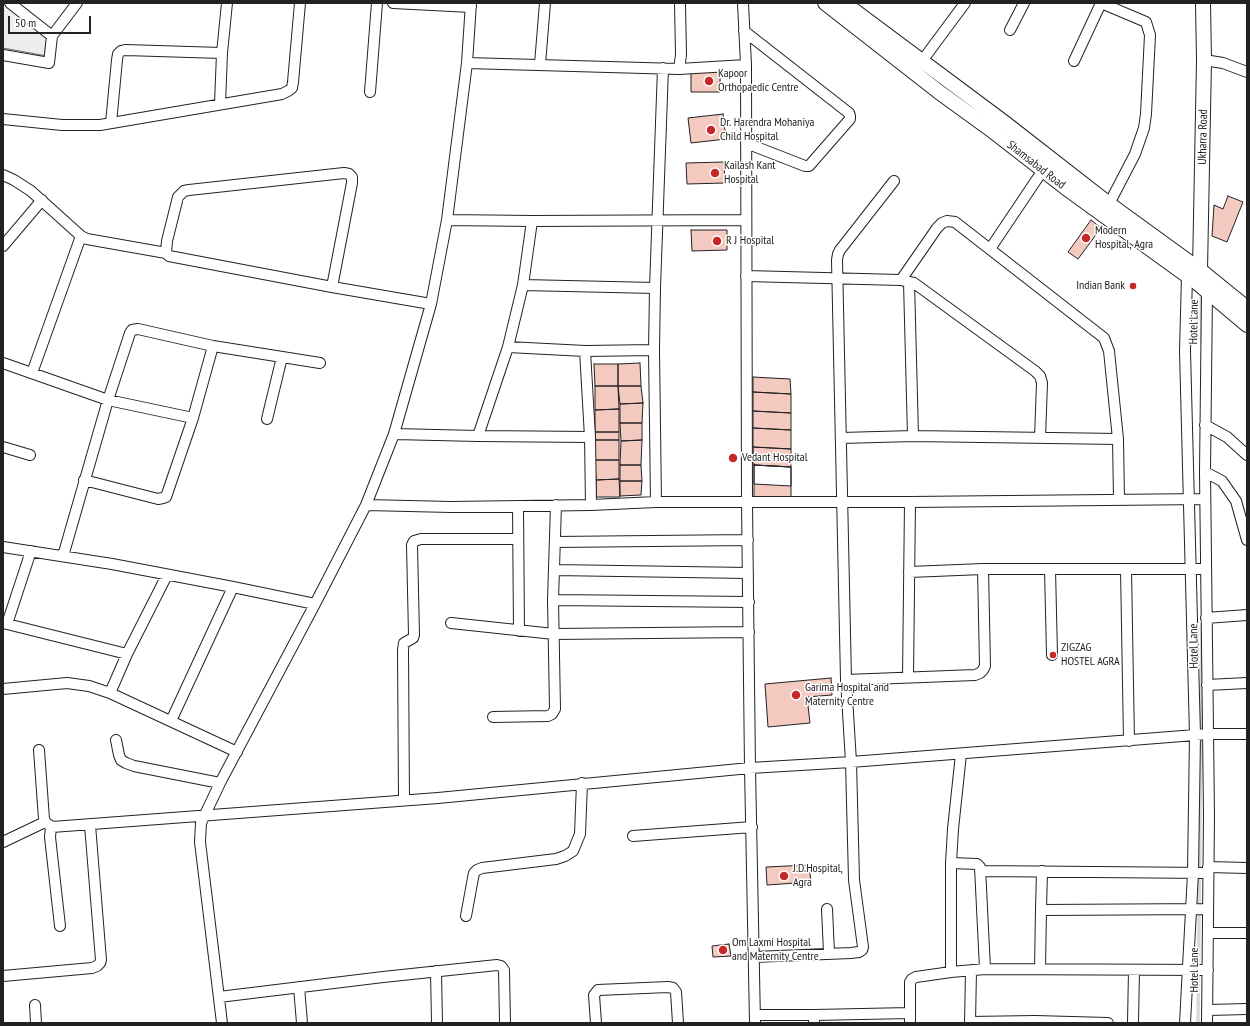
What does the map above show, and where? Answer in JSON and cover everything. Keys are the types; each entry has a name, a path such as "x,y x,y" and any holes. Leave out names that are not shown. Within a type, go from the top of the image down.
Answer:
{"main road":[{"name":"Shamsabad Road","path":"825,3 939,92 1043,170 1194,270 1247,308"},
{"name":"Shamsabad Road","path":"844,3 1005,123 1194,270 1207,292 1247,325"},
{"name":"Ukharra Road","path":"1194,270 1204,60 1203,3"}],"street":[{"path":"10,3 52,36"},
{"path":"3,55 49,63 52,36 77,3"},
{"path":"220,104 226,3"},
{"path":"3,119 62,124 100,125 282,94 292,88 300,3"},
{"path":"370,92 377,3"},
{"path":"222,1023 200,842 200,823 366,505 394,434 431,304 447,220 467,63 471,5 393,3"},
{"path":"540,64 545,3"},
{"path":"680,3 680,69"},
{"path":"743,3 746,65 747,503 755,1019 910,1018 910,982 912,980 951,972 971,971 985,968 1208,970"},
{"path":"922,61 965,3"},
{"path":"1010,30 1024,3"},
{"path":"1074,61 1101,3 1146,22 1150,35 1144,128 1135,154 1109,204"},
{"path":"744,31 849,113 850,116 850,119 808,166 746,143"},
{"path":"111,123 116,60 121,51 222,53"},
{"path":"1204,60 1223,63 1247,72"},
{"path":"467,63 680,69 746,65"},
{"path":"656,502 654,350 655,288 663,68"},
{"path":"990,249 1043,170"},
{"path":"166,253 167,241 178,197 184,191 344,173 349,174 352,177 352,183 332,287"},
{"path":"3,175 14,180 42,200 81,236 88,239 166,253 172,257 431,304"},
{"path":"754,957 859,952 863,947 854,880 851,762 846,680 839,279 837,260 840,250 894,181"},
{"path":"3,246 42,200"},
{"path":"447,220 746,220"},
{"path":"478,436 508,347 523,285 532,221"},
{"path":"913,436 905,281 937,228 942,223 947,221 955,222 1104,338 1109,351 1118,439 1119,500"},
{"path":"32,373 81,236"},
{"path":"1185,1023 1200,735 1196,499 1185,351 1194,270"},
{"path":"746,276 905,281 914,283 1040,376 1042,383 1040,438"},
{"path":"523,285 655,288"},
{"name":"Hotel Lane","path":"1207,292 1205,472 1196,499 1197,569 1206,618 1207,685 1200,735 1208,870 1207,1023"},
{"path":"63,556 108,400 132,330 138,329 213,346 320,363"},
{"path":"84,480 158,498 163,498 167,494 193,418 213,346"},
{"path":"508,347 584,351 654,350"},
{"path":"584,351 590,437 591,505"},
{"path":"267,419 282,357"},
{"path":"3,363 108,400 193,418"},
{"path":"1205,425 1227,437 1247,455"},
{"path":"394,434 590,437"},
{"path":"841,438 913,436 1118,439"},
{"path":"3,448 30,455"},
{"path":"1205,472 1222,481 1236,500 1247,540"},
{"path":"366,505 451,507 591,505 656,502 747,503 1196,499"},
{"path":"908,677 910,502"},
{"path":"493,717 548,716 554,712 555,709 553,600 556,505"},
{"path":"518,506 519,632"},
{"path":"404,800 403,650 404,643 413,638 414,635 412,545 414,541 421,539 518,539"},
{"path":"555,542 748,540"},
{"path":"3,547 63,556 233,587 315,604"},
{"path":"31,551 5,624 127,654"},
{"path":"909,572 983,569 1197,569"},
{"path":"846,680 975,675 983,670 985,666 983,569"},
{"path":"1050,569 1052,655"},
{"path":"1126,569 1129,740"},
{"path":"554,570 748,573"},
{"path":"110,693 127,654 167,575"},
{"path":"171,722 233,587"},
{"path":"553,600 749,602"},
{"path":"1206,618 1247,615"},
{"path":"451,623 519,632 554,634 749,632"},
{"path":"3,690 67,683 89,686 110,693 237,752"},
{"path":"1207,685 1247,683"},
{"path":"3,842 48,824 90,825 404,800 750,768 961,754 1200,735 1247,734"},
{"path":"116,740 121,760 126,763 134,766 220,783"},
{"path":"39,750 60,926"},
{"path":"951,972 951,862 961,754"},
{"path":"466,916 474,873 477,870 482,868 556,859 573,851 580,834 582,783"},
{"path":"3,976 92,968 100,964 90,825"},
{"path":"633,836 752,827"},
{"path":"951,862 977,864 980,866 985,968"},
{"path":"980,871 1193,873 1208,870 1247,868"},
{"path":"1040,969 1042,872"},
{"path":"827,909 829,954"},
{"path":"1041,910 1208,909"},
{"path":"1208,933 1247,933"},
{"path":"219,997 497,965 502,966 504,970 505,1023"},
{"path":"1133,1023 1134,970"},
{"path":"436,971 437,1023"},
{"path":"971,971 970,1022 1108,1023"},
{"path":"299,987 302,1023"},
{"path":"596,1023 594,995 598,990 668,987 673,988 676,992 678,1023"},
{"path":"35,1005 36,1023"},
{"path":"1208,1010 1247,1008"}],"shaded area":[{"path":"3,3 7,3 50,38 47,56 3,48"}],"building":[{"path":"691,71 720,71 720,92 691,92"},
{"path":"723,114 726,139 691,143 688,118"},
{"path":"724,162 725,183 687,184 686,163"},
{"path":"1228,196 1243,202 1227,242 1212,236 1214,205 1223,209"},
{"path":"1091,220 1101,228 1078,259 1068,252"},
{"path":"691,230 727,230 727,250 692,251"},
{"path":"640,363 641,386 618,386 618,364"},
{"path":"594,364 618,364 618,386 595,386"},
{"path":"753,377 790,379 791,394 753,392"},
{"path":"595,386 618,386 619,409 595,410"},
{"path":"618,386 641,386 643,403 620,404"},
{"path":"753,392 791,394 791,413 753,411"},
{"path":"643,403 642,423 620,423 620,404"},
{"path":"619,409 619,432 595,432 595,410"},
{"path":"753,411 791,413 791,430 753,428"},
{"path":"620,423 642,423 642,440 621,441"},
{"path":"753,428 791,430 791,449 753,447"},
{"path":"595,432 619,432 619,440 595,440"},
{"path":"595,440 619,440 619,460 595,460"},
{"path":"642,440 641,465 620,465 621,441"},
{"path":"753,447 791,449 791,467 754,465"},
{"path":"595,460 619,460 619,479 596,480"},
{"path":"620,465 641,465 642,481 620,481"},
{"path":"754,465 791,467 791,486 754,484"},
{"path":"754,465 791,467 791,500 754,500"},
{"path":"619,479 620,497 596,497 596,480"},
{"path":"620,481 642,481 641,495 620,496"},
{"path":"831,678 832,695 807,697 810,723 768,727 765,684"},
{"path":"809,865 811,882 767,885 766,867"},
{"path":"729,944 731,956 713,957 712,946"}],"waterway":[{"path":"1201,298 1202,344"},
{"path":"1198,1023 1202,626"}],"place":[{"name":"Kapoor Orthopaedic Centre","path":"709,81"},
{"name":"Dr. Harendra Mohaniya Child Hospital","path":"711,130"},
{"name":"Kailash Kant Hospital","path":"715,173"},
{"name":"Modern Hospital, Agra","path":"1086,238"},
{"name":"R J Hospital","path":"717,241"},
{"name":"Indian Bank","path":"1133,286"},
{"name":"Vedant Hospital","path":"733,458"},
{"name":"ZIGZAG HOSTEL AGRA","path":"1053,655"},
{"name":"Garima Hospital and Maternity Centre","path":"796,695"},
{"name":"J.D.Hospital, Agra","path":"784,876"},
{"name":"Om Laxmi Hospital and Maternity Centre","path":"723,950"}]}
